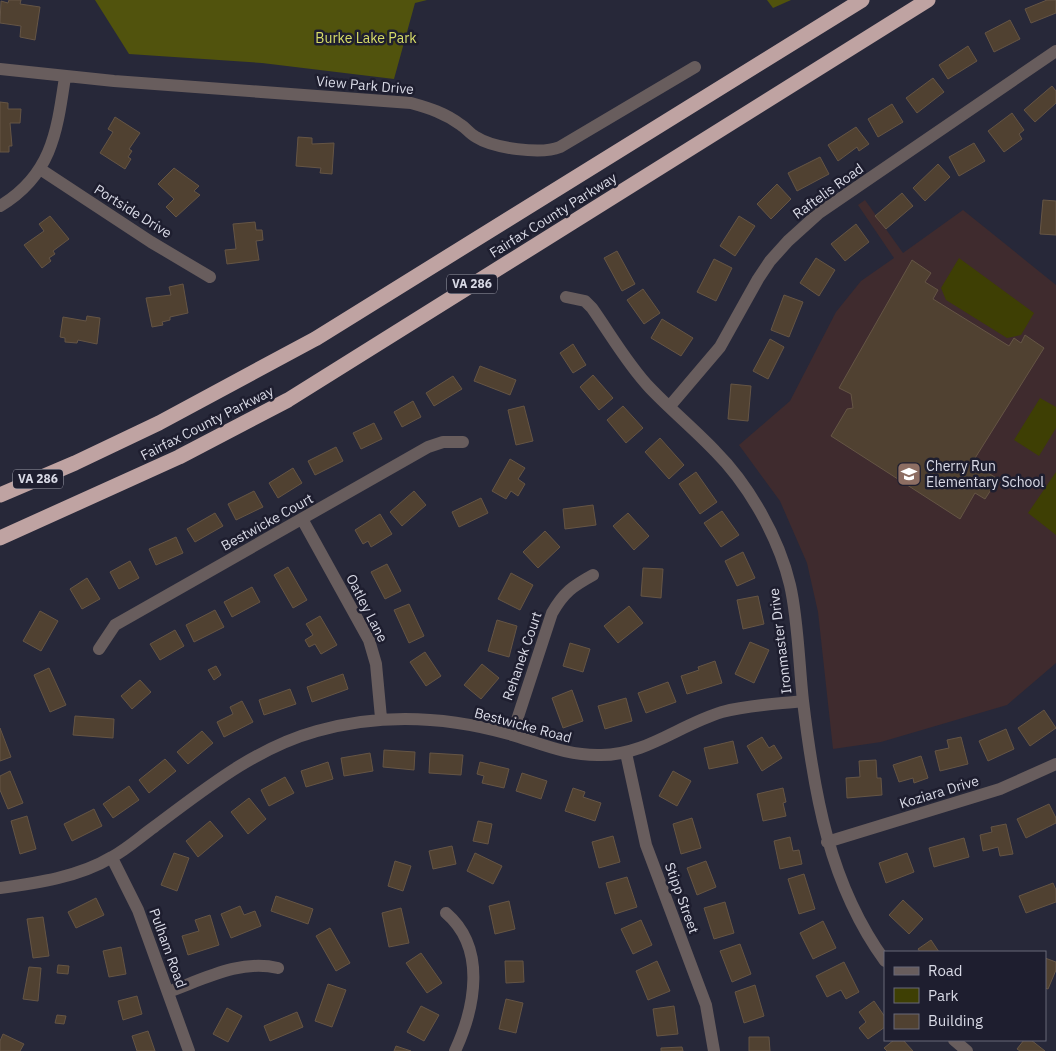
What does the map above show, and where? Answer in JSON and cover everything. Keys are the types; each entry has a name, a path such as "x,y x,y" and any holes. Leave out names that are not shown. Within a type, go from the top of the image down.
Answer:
{"highway":[{"name":"Fairfax County Parkway","path":"0,495 75,463 159,423 315,340 862,0"},
{"name":"Fairfax County Parkway","path":"0,538 179,457 288,400 928,0"}],"street":[{"name":"Raftelis Road","path":"669,406 720,347 770,261 802,227 819,213 1056,51"},
{"name":"View Park Drive","path":"0,69 65,77 411,104 445,114 476,138 515,149 532,151 560,147 694,67"},
{"path":"0,206 19,193 40,169 54,139 65,77"},
{"name":"Portside Drive","path":"40,169 151,242 210,277"},
{"name":"Ironmaster Drive","path":"566,296 585,302 592,308 636,370 669,406 717,452 748,489 775,543 790,585 816,797 827,842 835,866 854,908 884,959"},
{"name":"Bestwicke Court","path":"99,649 115,625 428,448 443,442 463,442"},
{"name":"Oatley Lane","path":"302,519 369,640 376,664 382,718"},
{"name":"Rehanek Court","path":"512,735 552,613 560,598 571,586 593,575"},
{"name":"Bestwicke Road","path":"0,888 58,877 112,858 220,778 260,753 316,731 382,718 447,721 512,735 568,753 602,755 626,753 646,747 722,712 803,701"},
{"name":"Stipp Street","path":"626,753 646,845 706,1006 714,1051"},
{"name":"Koziara Drive","path":"827,842 1000,789 1056,764"},
{"name":"Pulham Road","path":"112,858 138,910 189,1051"},
{"path":"446,913 455,920 468,943 474,980 470,1013 455,1051"},
{"path":"168,992 247,965 262,964 278,968"},
{"path":"955,1041 967,1051"}],"shaded area":[{"name":"Cherry Run Elementary School","path":"865,200 903,253 963,210 1056,285 1056,663 1007,705 881,742 833,749 818,612 807,563 780,501 739,445 790,401 836,312 861,281 894,258 858,205"}],"green space":[{"name":"Burke Lake Park","path":"95,0 427,0 415,3 394,79 262,63 129,54"},
{"path":"767,0 791,0 773,8"},
{"path":"959,258 1034,313 1021,335 1007,338 946,300 941,288"},
{"path":"1040,398 1056,407 1056,428 1039,456 1014,440"},
{"path":"1056,472 1056,535 1028,513"}],"building":[{"path":"9,0 21,0 20,4 40,7 35,40 20,37 21,26 0,23 1,1 8,3"},
{"path":"1047,0 1056,0 1056,13 1031,23 1025,9"},
{"path":"1010,20 1020,39 994,52 985,33"},
{"path":"968,46 977,61 948,79 939,65"},
{"path":"933,78 944,92 917,113 906,98"},
{"path":"1052,86 1056,91 1056,103 1035,122 1024,110"},
{"path":"0,102 8,103 8,109 21,109 20,123 10,123 12,146 9,146 9,152 0,152"},
{"path":"892,104 903,122 878,137 868,119"},
{"path":"1012,113 1024,130 1019,134 1022,139 1004,152 988,131"},
{"path":"115,117 140,133 129,149 132,151 128,157 131,159 125,169 100,153 113,132 108,129"},
{"path":"856,127 869,144 859,151 857,147 838,161 828,145"},
{"path":"298,137 312,138 312,144 334,143 332,174 320,173 321,168 296,166"},
{"path":"974,143 985,161 959,176 949,157"},
{"path":"820,157 829,174 797,191 788,173"},
{"path":"938,164 950,177 925,201 913,188"},
{"path":"174,168 199,186 194,191 200,195 176,217 166,207 174,199 158,184"},
{"path":"777,184 791,199 771,219 757,204"},
{"path":"902,193 913,206 886,229 875,216"},
{"path":"1043,200 1056,201 1056,235 1040,234"},
{"path":"50,216 69,239 53,251 55,254 49,258 51,261 42,268 24,245 44,231 39,224"},
{"path":"739,216 755,226 735,256 720,246"},
{"path":"255,222 256,230 262,230 263,240 256,241 259,260 227,264 225,250 236,249 233,224"},
{"path":"856,224 869,242 845,261 831,244"},
{"path":"617,251 635,284 622,291 604,258"},
{"path":"816,258 835,270 819,296 800,283"},
{"path":"714,259 732,268 716,301 697,292"},
{"path":"912,260 931,273 925,282 938,290 933,299 1009,346 1014,338 1021,343 1025,335 1044,348 972,463 998,479 985,499 975,493 960,519 831,436 847,409 853,408 851,394 839,388"},
{"path":"183,284 188,313 170,317 170,320 162,322 163,325 152,327 146,298 171,295 169,287"},
{"path":"643,289 660,313 644,324 627,300"},
{"path":"784,295 803,302 789,337 771,330"},
{"path":"87,316 100,318 97,344 78,340 77,343 65,342 65,338 60,337 63,317 86,321"},
{"path":"662,319 693,338 681,356 651,338"},
{"path":"770,339 784,347 768,379 753,371"},
{"path":"573,344 586,365 573,373 560,353"},
{"path":"480,366 516,380 510,395 474,381"},
{"path":"593,375 613,398 599,410 580,387"},
{"path":"453,376 462,389 434,406 426,393"},
{"path":"731,384 751,386 748,421 728,419"},
{"path":"413,401 421,417 402,427 394,412"},
{"path":"524,406 533,441 516,445 508,410"},
{"path":"623,406 643,428 626,443 607,420"},
{"path":"374,423 382,439 361,449 353,433"},
{"path":"660,438 684,465 669,479 645,452"},
{"path":"336,447 343,461 315,475 308,461"},
{"path":"510,459 525,468 518,479 525,484 518,496 511,491 506,499 492,491"},
{"path":"293,468 302,483 278,498 269,483"},
{"path":"696,472 717,502 700,514 679,484"},
{"path":"254,491 263,507 236,520 228,504"},
{"path":"414,491 426,505 402,526 390,512"},
{"path":"481,498 488,513 459,527 452,512"},
{"path":"593,505 596,525 565,529 563,509"},
{"path":"722,511 739,535 721,547 704,523"},
{"path":"215,513 223,526 195,542 187,529"},
{"path":"628,513 649,536 634,550 613,526"},
{"path":"380,514 392,534 371,547 368,541 363,544 355,530"},
{"path":"545,531 560,547 538,568 523,552"},
{"path":"176,537 183,553 156,565 149,549"},
{"path":"743,552 755,578 737,586 725,561"},
{"path":"130,561 139,578 119,589 110,572"},
{"path":"387,564 401,591 385,599 371,572"},
{"path":"288,567 307,600 293,608 274,575"},
{"path":"643,568 663,569 661,598 641,596"},
{"path":"511,573 533,585 520,610 498,599"},
{"path":"87,578 100,599 82,609 70,589"},
{"path":"252,587 260,602 232,617 224,602"},
{"path":"758,596 764,624 743,629 737,600"},
{"path":"409,604 424,636 409,643 394,610"},
{"path":"629,606 643,623 618,643 604,626"},
{"path":"215,610 224,627 194,642 186,625"},
{"path":"40,611 58,621 41,651 23,641"},
{"path":"320,616 337,645 321,654 315,644 309,647 305,640 313,635 306,624"},
{"path":"497,620 517,626 509,657 488,651"},
{"path":"175,630 184,646 160,660 150,644"},
{"path":"750,642 769,650 754,683 735,674"},
{"path":"570,643 590,649 583,672 563,666"},
{"path":"425,652 441,676 426,686 410,662"},
{"path":"715,661 722,683 687,694 681,676 699,670 698,667"},
{"path":"482,664 499,678 481,699 464,685"},
{"path":"216,666 221,675 214,680 208,670"},
{"path":"49,668 66,705 50,712 34,675"},
{"path":"343,674 348,689 312,702 307,687"},
{"path":"140,680 151,692 132,709 121,696"},
{"path":"668,682 676,702 646,713 638,693"},
{"path":"290,689 296,704 264,715 259,700"},
{"path":"572,690 583,721 563,728 552,698"},
{"path":"626,698 632,721 605,729 598,706"},
{"path":"242,701 253,722 224,737 217,722 233,714 230,707"},
{"path":"1044,710 1056,728 1030,746 1018,728"},
{"path":"75,716 114,719 113,738 73,735"},
{"path":"0,728 11,757 0,761"},
{"path":"1006,729 1014,749 988,761 979,741"},
{"path":"202,731 213,743 188,764 177,752"},
{"path":"762,737 769,748 774,745 782,758 762,771 747,746"},
{"path":"961,737 968,764 940,771 935,751 949,748 947,740"},
{"path":"733,741 738,763 709,769 704,748"},
{"path":"384,750 415,752 414,770 383,767"},
{"path":"370,753 373,771 344,776 341,758"},
{"path":"430,753 463,755 461,775 429,773"},
{"path":"921,756 928,778 914,783 913,778 899,782 893,765"},
{"path":"165,759 176,771 149,793 139,780"},
{"path":"876,760 877,778 881,778 882,795 847,798 846,778 860,777 859,761"},
{"path":"328,762 333,779 306,787 301,771"},
{"path":"480,762 509,769 504,788 482,783 484,776 477,774"},
{"path":"10,771 23,803 8,809 0,790 0,776"},
{"path":"673,771 691,781 677,806 659,796"},
{"path":"522,773 547,781 541,799 516,791"},
{"path":"285,777 294,793 269,806 261,790"},
{"path":"129,786 139,800 113,818 103,804"},
{"path":"573,788 585,792 583,797 601,803 595,821 565,811"},
{"path":"783,788 786,802 783,803 786,816 763,821 757,794"},
{"path":"249,798 266,819 248,834 231,812"},
{"path":"1049,804 1056,818 1056,823 1026,838 1017,819"},
{"path":"94,809 102,826 72,841 64,824"},
{"path":"27,816 36,849 20,854 11,821"},
{"path":"692,818 701,848 681,854 673,824"},
{"path":"210,821 223,836 198,857 186,841"},
{"path":"478,821 492,824 488,844 473,841"},
{"path":"1006,824 1013,854 1000,856 998,847 983,851 980,835 992,832 991,827"},
{"path":"613,836 620,862 599,868 592,842"},
{"path":"790,837 793,851 799,850 802,864 780,869 774,841"},
{"path":"964,838 969,857 934,867 929,848"},
{"path":"452,846 456,864 433,869 429,851"},
{"path":"174,853 189,858 177,891 161,885"},
{"path":"475,853 502,866 493,884 467,871"},
{"path":"907,853 914,872 886,883 879,863"},
{"path":"395,861 411,866 403,891 388,886"},
{"path":"706,861 716,887 697,895 687,868"},
{"path":"804,874 815,909 799,914 788,879"},
{"path":"627,877 637,907 615,914 606,883"},
{"path":"1053,883 1056,890 1056,902 1026,913 1019,896"},
{"path":"276,896 313,909 308,924 271,911"},
{"path":"96,898 104,915 76,928 68,912"},
{"path":"903,900 923,919 909,934 889,915"},
{"path":"509,901 515,929 495,934 489,906"},
{"path":"725,902 734,933 714,939 704,908"},
{"path":"240,906 244,915 255,911 261,926 231,938 221,914"},
{"path":"401,908 409,943 389,947 382,913"},
{"path":"210,915 219,945 188,955 182,936 199,931 195,920"},
{"path":"43,917 49,956 33,958 27,919"},
{"path":"641,920 652,945 633,954 621,929"},
{"path":"823,921 836,948 813,959 800,933"},
{"path":"330,928 350,963 336,971 316,936"},
{"path":"931,940 938,951 919,951 918,949"},
{"path":"740,944 751,974 732,982 720,951"},
{"path":"121,947 126,974 109,977 103,951"},
{"path":"421,953 442,983 427,993 406,963"},
{"path":"1046,958 1056,962 1056,970 1048,989 1046,988"},
{"path":"505,961 523,961 524,982 506,983"},
{"path":"657,961 670,991 648,1000 636,971"},
{"path":"844,962 859,992 846,999 841,990 827,997 816,976"},
{"path":"58,965 69,966 68,974 57,973"},
{"path":"29,967 41,968 38,1001 23,999"},
{"path":"328,984 346,990 332,1027 315,1021"},
{"path":"755,985 764,1016 744,1023 735,992"},
{"path":"137,996 142,1014 123,1020 118,1001"},
{"path":"506,999 523,1003 516,1033 499,1029"},
{"path":"874,1001 884,1016 884,1028 868,1039 859,1028 866,1022 859,1012"},
{"path":"421,1006 439,1015 424,1041 407,1032"},
{"path":"674,1006 678,1034 657,1036 653,1009"},
{"path":"227,1008 242,1016 228,1042 213,1034"},
{"path":"297,1012 303,1027 270,1041 264,1026"},
{"path":"57,1015 66,1016 64,1024 55,1023"},
{"path":"148,1031 155,1051 137,1051 132,1036"},
{"path":"3,1034 24,1044 20,1051 0,1051 0,1041"},
{"path":"749,1037 769,1037 770,1051 749,1051"},
{"path":"893,1041 904,1041 913,1051 887,1051 884,1048"},
{"path":"1023,1041 1032,1041 1045,1051 1020,1051 1017,1049"},
{"path":"396,1046 411,1051 394,1051"},
{"path":"682,1047 683,1051 661,1051 661,1048"}],"place":[{"name":"Cherry Run Elementary School","path":"909,474"}]}
